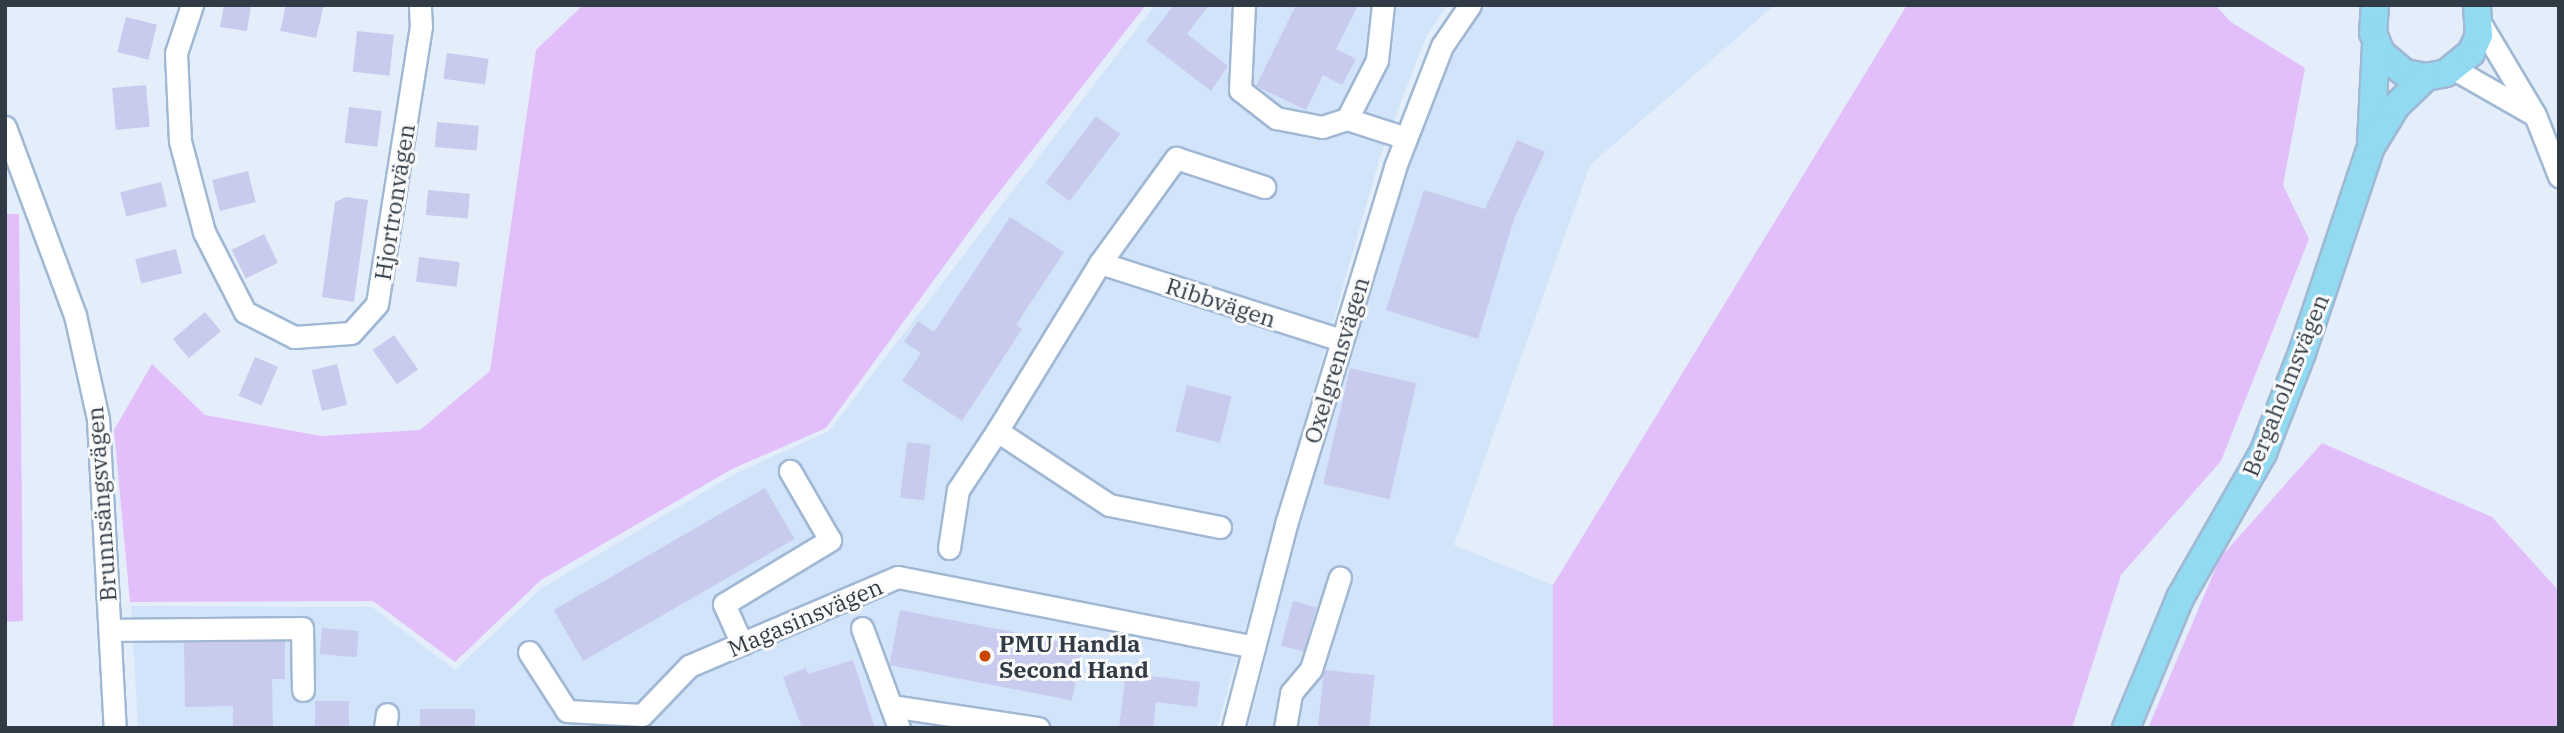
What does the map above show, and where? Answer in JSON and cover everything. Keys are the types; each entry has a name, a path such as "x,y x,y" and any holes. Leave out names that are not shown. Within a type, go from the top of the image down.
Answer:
{"main road":[{"name":"Bergaholmsvägen","path":"2371,147 2376,43 2372,7"},
{"path":"2454,69 2471,53 2479,14"},
{"path":"2376,43 2396,67 2426,77"},
{"name":"Bergaholmsvägen","path":"2126,728 2180,598 2263,453 2302,353 2371,147 2396,106 2426,77 2454,69"}],"street":[{"name":"Hjortronvägen","path":"192,5 176,53 180,141 204,232 245,313 294,337 351,333 377,304 421,27 420,5"},
{"path":"1244,5 1240,90 1276,118 1322,127 1347,119 1406,138"},
{"path":"1347,119 1377,60 1382,5"},
{"name":"Oxelgrensvägen","path":"1233,728 1342,341 1406,138 1442,46 1470,5"},
{"path":"2479,14 2535,115 2559,176"},
{"path":"2454,69 2535,115"},
{"name":"Brunnsängsvägen","path":"5,127 75,315 98,419 116,728"},
{"path":"949,548 958,490 1100,263 1176,158 1264,187"},
{"name":"Ribbvägen","path":"1100,263 1342,341"},
{"path":"997,431 1109,505 1220,527"},
{"path":"742,644 724,604 830,540 790,471"},
{"name":"Magasinsvägen","path":"529,652 567,711 642,715 689,666 898,577 1254,647"},
{"path":"1285,728 1291,693 1311,669 1340,577"},
{"path":"110,629 302,628 303,690"},
{"path":"862,628 899,728"},
{"path":"891,706 1038,728"}],"shaded area":[{"path":"583,5 1146,5 982,214 826,428 732,469 541,580 455,662 373,601 130,602 114,430 152,364 205,415 321,436 420,430 490,371 536,50"},
{"path":"1155,5 1447,5 1426,37 1380,157 1217,728 138,728 131,606 372,607 455,670 542,588 734,474 829,431"},
{"path":"1486,5 1775,5 1590,165 1454,545 1553,585 1553,728 1248,728 1328,414 1381,234 1450,61"},
{"path":"1907,5 2215,5 2231,22 2305,68 2283,185 2309,239 2221,461 2121,575 2072,728 1553,728 1553,585"},
{"path":"5,214 19,214 23,621 5,622"},
{"path":"2322,443 2492,517 2559,591 2559,728 2148,728 2220,558"}],"building":[{"path":"224,5 251,5 247,31 220,27"},
{"path":"286,5 324,5 316,38 280,31"},
{"path":"1174,5 1209,5 1187,34 1228,66 1211,91 1146,41"},
{"path":"1296,5 1358,5 1336,49 1356,59 1342,85 1323,75 1306,110 1256,86"},
{"path":"126,17 157,25 148,60 117,52"},
{"path":"357,31 394,35 390,76 353,72"},
{"path":"447,53 489,59 485,85 443,79"},
{"path":"146,85 150,127 116,130 112,88"},
{"path":"349,107 382,111 377,147 345,143"},
{"path":"1096,116 1120,134 1069,201 1045,183"},
{"path":"437,122 479,126 477,151 435,147"},
{"path":"1517,140 1545,152 1514,219 1478,339 1386,310 1424,190 1485,209"},
{"path":"248,171 256,202 220,211 212,180"},
{"path":"161,182 167,206 126,216 120,192"},
{"path":"428,190 470,194 468,219 426,215"},
{"path":"346,197 368,200 354,302 322,297 335,202"},
{"path":"1010,217 1064,252 1016,325 1022,329 962,421 902,381 921,353 904,342 918,321 934,332"},
{"path":"264,234 278,263 246,279 232,250"},
{"path":"176,249 182,273 141,283 135,259"},
{"path":"419,257 460,262 457,287 416,282"},
{"path":"205,312 221,331 189,358 173,339"},
{"path":"394,335 418,369 397,384 373,350"},
{"path":"255,357 278,367 262,405 239,396"},
{"path":"337,364 347,405 322,411 312,370"},
{"path":"1350,368 1416,383 1389,499 1323,484"},
{"path":"1187,385 1232,396 1220,443 1175,432"},
{"path":"907,442 931,445 924,501 900,498"},
{"path":"765,488 794,539 583,661 554,610"},
{"path":"1293,601 1316,607 1304,652 1281,645"},
{"name":"PMU Handla Second Hand","path":"900,610 1083,645 1072,700 889,665"},
{"path":"322,628 359,631 357,657 320,654"},
{"path":"285,641 285,679 272,679 273,728 233,728 233,706 185,707 184,642"},
{"path":"853,660 875,728 802,728 783,677 806,668 808,674"},
{"path":"1324,670 1375,675 1369,728 1318,728"},
{"path":"1126,673 1200,682 1197,707 1156,702 1153,728 1119,728"},
{"path":"315,701 349,701 349,728 315,728"},
{"path":"420,709 475,709 475,728 420,728"}],"place":[{"name":"PMU Handla Second Hand","path":"985,656"}]}
